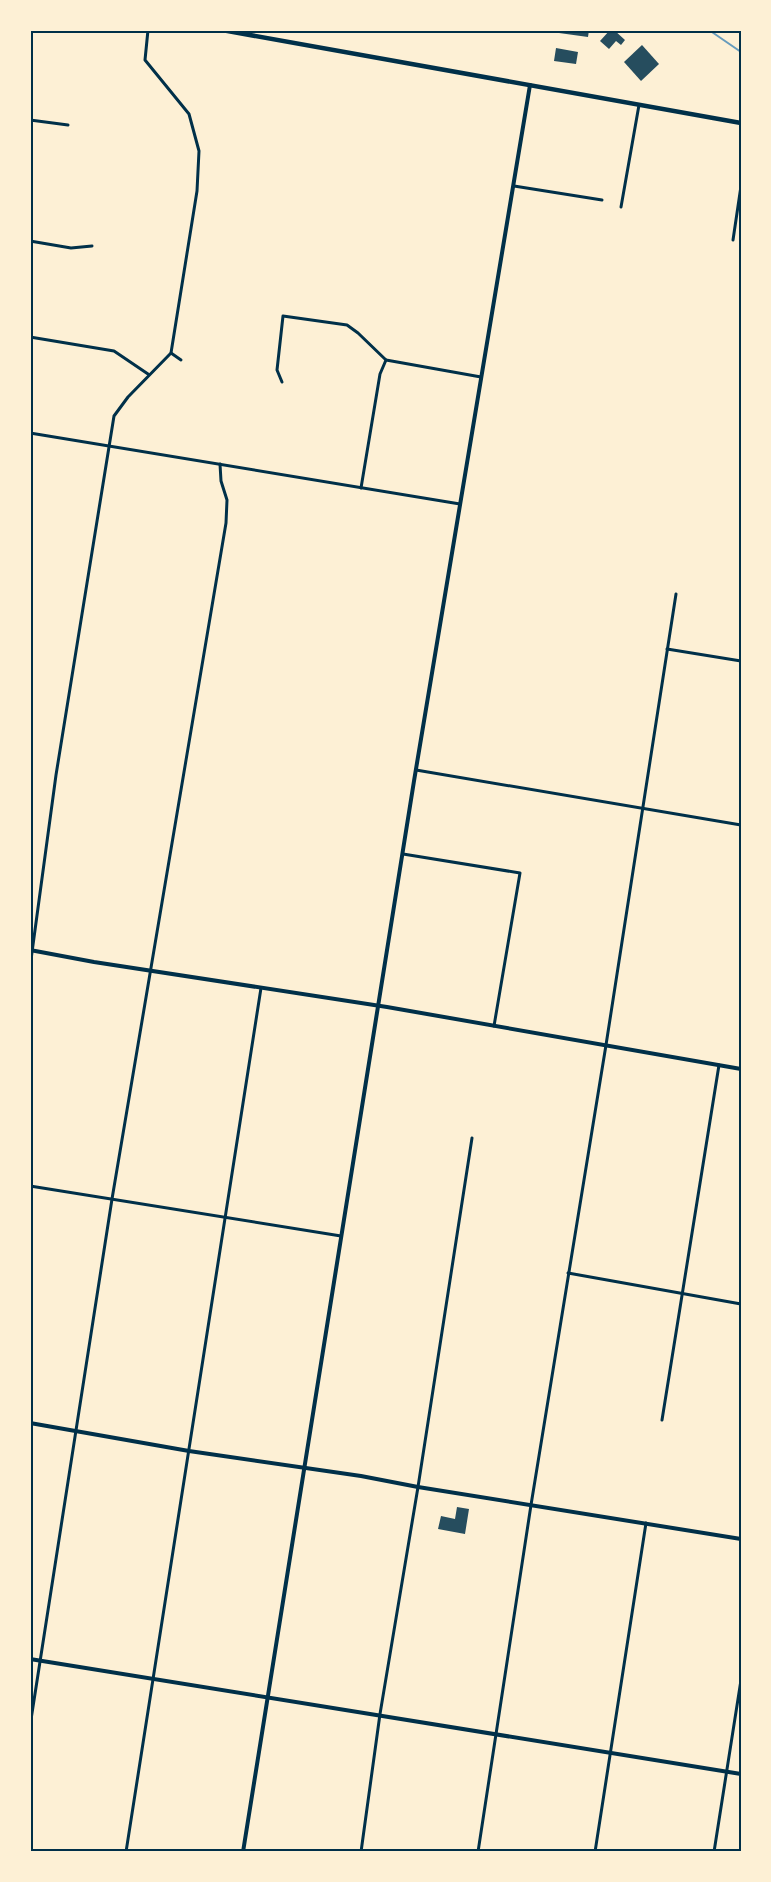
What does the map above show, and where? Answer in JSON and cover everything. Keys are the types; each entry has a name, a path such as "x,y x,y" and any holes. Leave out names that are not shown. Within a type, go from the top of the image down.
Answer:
{"main road":[{"path":"222,30 741,123"}],"street":[{"path":"30,968 56,775 114,416 128,397 171,353 197,191 199,151 189,114 145,60 148,30"},
{"path":"243,1852 416,770 530,85"},
{"path":"621,207 639,105"},
{"path":"30,120 68,126"},
{"path":"512,185 602,200"},
{"path":"733,240 741,186"},
{"path":"30,241 71,248 92,246"},
{"path":"282,382 277,370 283,316 346,325 358,333 386,360 481,377"},
{"path":"30,337 114,351 148,375"},
{"path":"171,353 181,360"},
{"path":"361,488 380,374 386,360"},
{"path":"30,433 461,504"},
{"path":"30,1726 112,1199 226,523 226,500 221,481 220,464"},
{"path":"478,1852 676,594"},
{"path":"667,649 741,662"},
{"path":"416,770 741,825"},
{"path":"403,854 520,873 494,1026"},
{"path":"31,950 379,1006 741,1069"},
{"path":"126,1852 261,987"},
{"path":"662,1420 719,1065"},
{"path":"361,1852 380,1714 472,1138"},
{"path":"30,1186 343,1237"},
{"path":"568,1273 741,1304"},
{"path":"30,1423 189,1451 304,1467 741,1539"},
{"path":"595,1852 646,1523"},
{"path":"30,1659 611,1751 741,1774"},
{"path":"714,1852 741,1680"}],"building":[{"path":"560,30 589,30 588,37 559,33"},
{"path":"610,30 614,30 625,40 621,45 616,41 609,49 600,41"},
{"path":"642,45 659,64 641,81 624,62"},
{"path":"556,48 578,52 576,64 554,61"},
{"path":"457,1507 469,1509 465,1534 438,1529 441,1516 455,1519"}],"waterway":[{"path":"709,30 741,52"}]}
